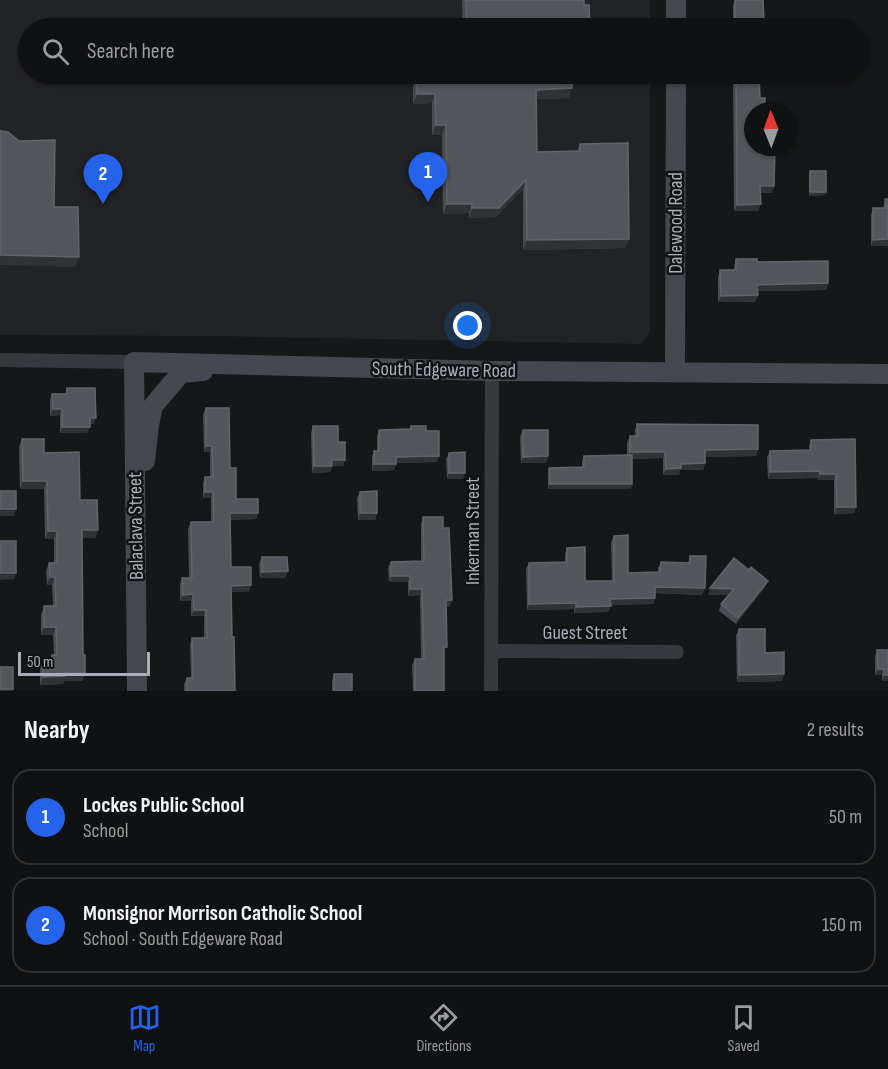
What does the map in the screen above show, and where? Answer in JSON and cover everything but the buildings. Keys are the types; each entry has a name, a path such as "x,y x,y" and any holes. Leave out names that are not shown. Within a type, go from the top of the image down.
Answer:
{"street":[{"path":"676,0 676,18"},
{"name":"Dalewood Road","path":"675,372 676,84"},
{"name":"South Edgeware Road","path":"0,360 492,371 888,374"},
{"name":"Balaclava Street","path":"134,362 137,691"},
{"path":"135,529 153,406 181,374 251,365"},
{"name":"Inkerman Street","path":"492,371 492,691"},
{"name":"Guest Street","path":"492,651 677,652"}],"shaded area":[{"path":"0,0 650,0 650,18 18,18 18,84 650,84 650,331 642,344 209,336 0,335"}],"place":[{"name":"Lockes Public School","path":"428,202"},
{"name":"Monsignor Morrison Catholic School","path":"103,204"}]}
